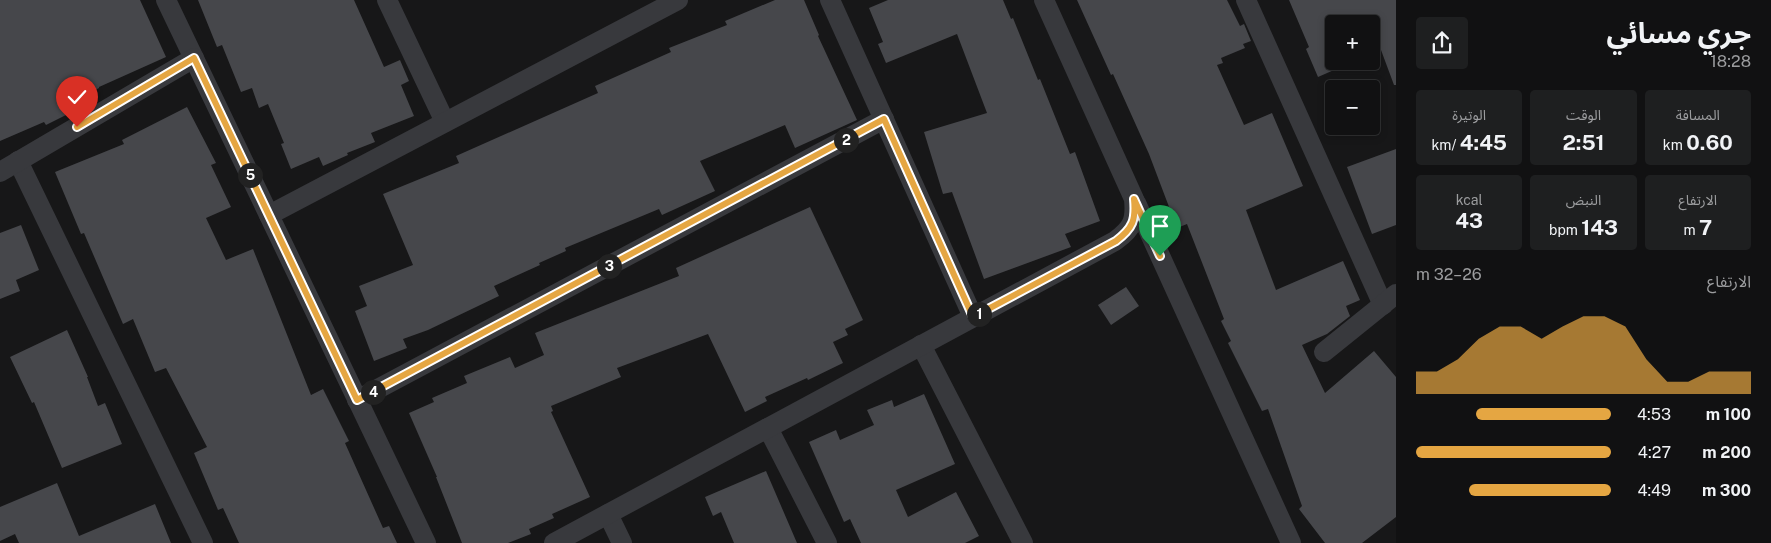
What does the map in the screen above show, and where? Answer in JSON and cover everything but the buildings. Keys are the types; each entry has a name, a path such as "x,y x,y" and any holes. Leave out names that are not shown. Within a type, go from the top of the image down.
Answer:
{"street":[{"path":"166,0 426,543"},
{"path":"387,0 445,122"},
{"path":"269,214 678,0"},
{"path":"830,0 973,317"},
{"path":"1044,0 1291,543"},
{"path":"1246,0 1389,300 1324,352"},
{"path":"0,172 194,58"},
{"path":"357,400 884,119"},
{"path":"18,161 203,543"},
{"path":"554,543 1116,241 1133,224 1135,212 1134,199"},
{"path":"921,345 1022,543"},
{"path":"768,428 827,543"},
{"path":"608,514 622,543"}],"route":[{"path":"77,127 194,58 357,400 884,119 973,317 1116,241 1133,224 1135,212 1134,199 1160,256"}]}
